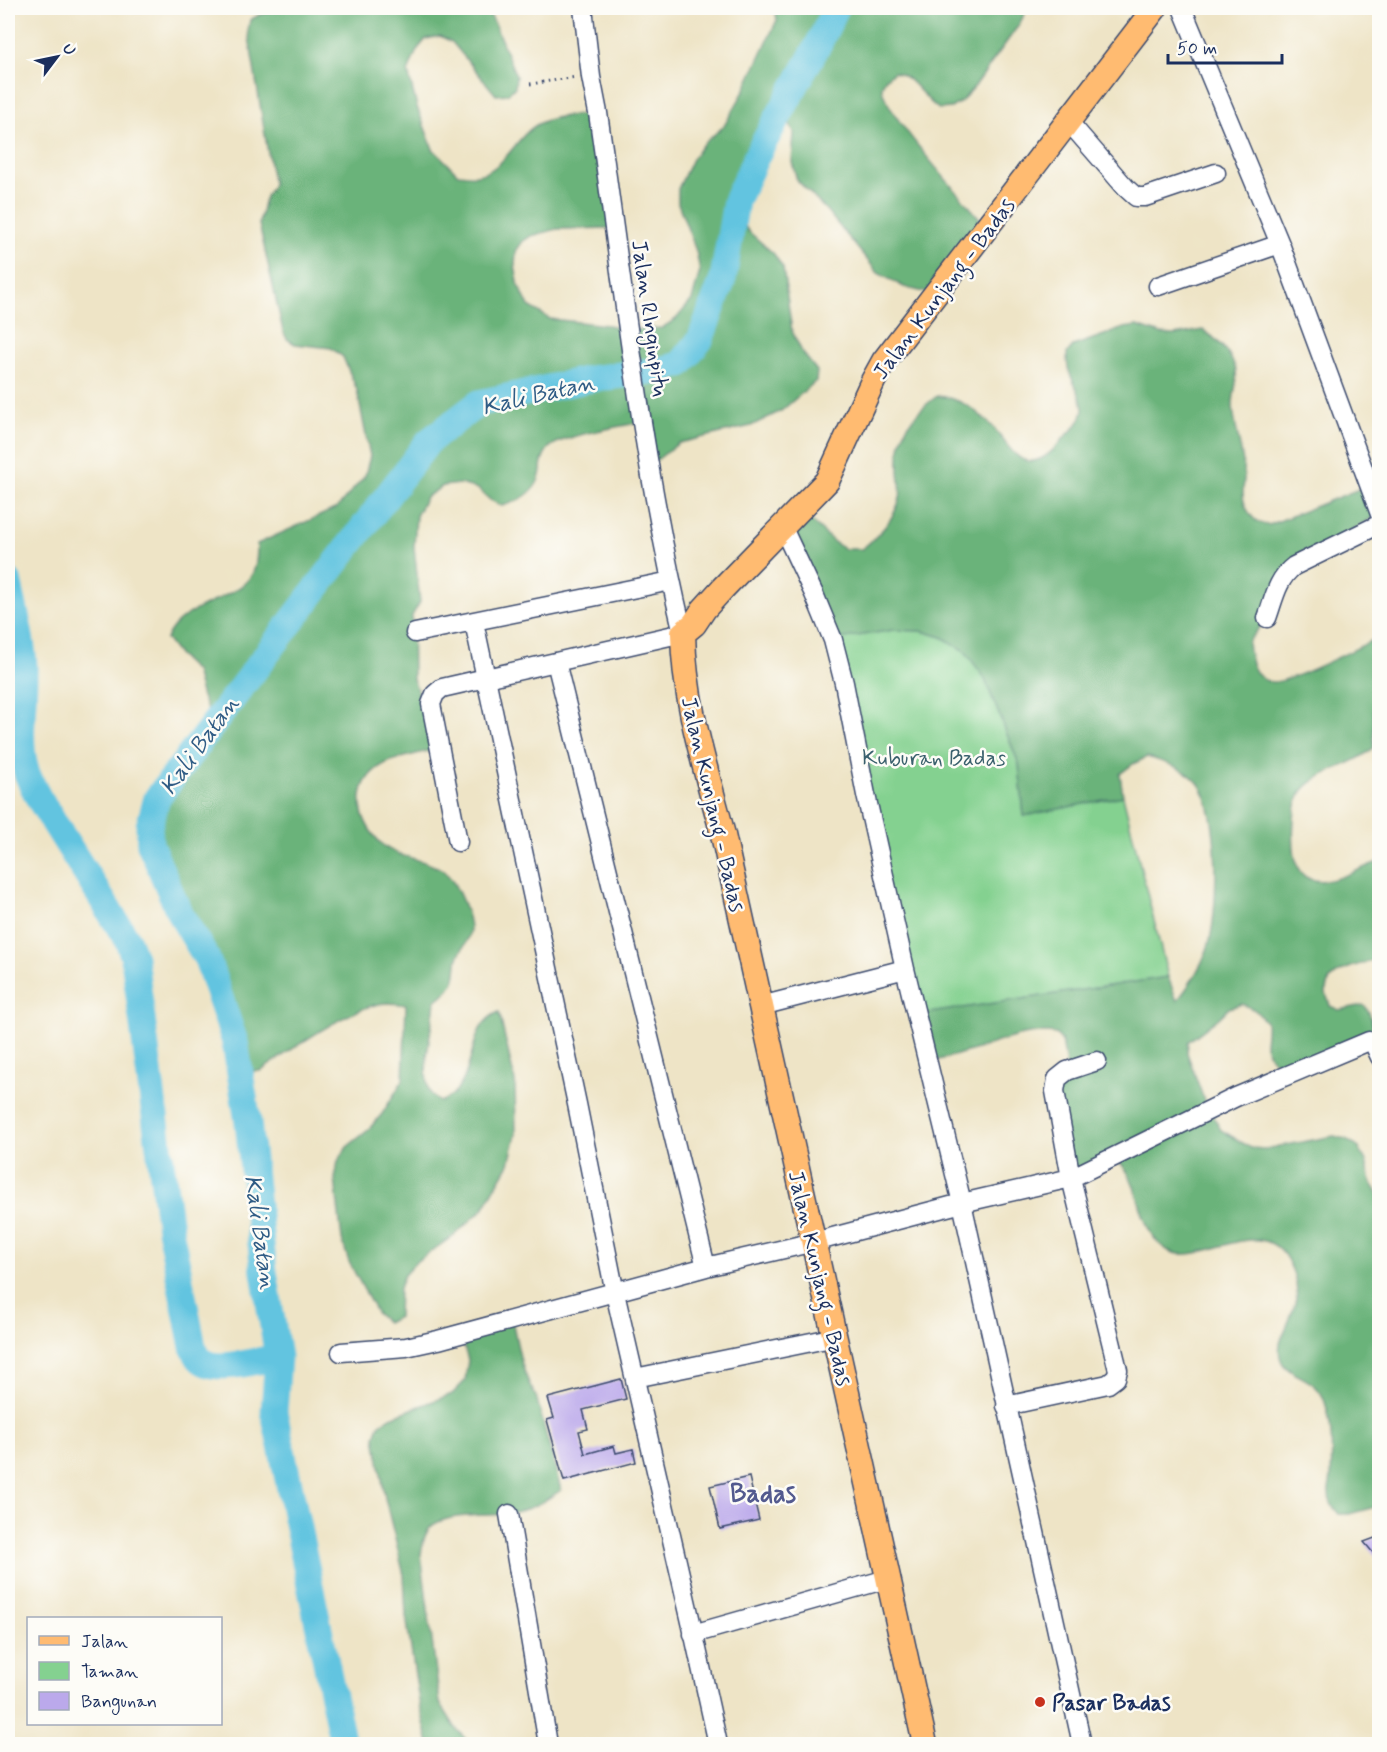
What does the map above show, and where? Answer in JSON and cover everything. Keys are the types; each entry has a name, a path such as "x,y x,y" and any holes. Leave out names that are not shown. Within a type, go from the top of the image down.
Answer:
{"main road":[{"name":"Jalan Kunjang - Badas","path":"925,1744 723,836 690,709 683,665 682,633 694,624 704,609 827,481 884,361 1155,8"}],"street":[{"name":"Jalan RInginpitu","path":"584,8 591,76 642,422 682,633"},
{"path":"1182,8 1280,244 1380,514"},
{"path":"1068,121 1136,197 1216,173"},
{"path":"1158,286 1280,244"},
{"path":"1267,618 1285,572 1380,524"},
{"path":"782,526 833,640 905,969 962,1203 1082,1744"},
{"path":"415,633 671,581"},
{"path":"474,622 615,1293 718,1744"},
{"path":"458,842 431,704 435,694 441,688 682,633"},
{"path":"556,662 706,1267"},
{"path":"761,1006 905,969"},
{"path":"341,1352 416,1345 706,1267 1071,1178 1236,1097 1369,1041 1373,1042 1380,1057"},
{"path":"1006,1406 1108,1384 1116,1378 1118,1370 1071,1178 1055,1091 1057,1079 1068,1071 1097,1061"},
{"path":"635,1378 836,1337"},
{"path":"509,1514 548,1744"},
{"path":"693,1634 887,1579"}],"path":[{"path":"530,84 591,76"}],"green space":[{"path":"287,8 482,8 492,18 516,76 515,87 508,94 496,95 452,42 440,36 426,39 417,50 408,72 417,107 433,149 458,174 475,175 487,172 504,159 525,134 542,122 598,113 614,228 557,229 531,236 523,241 516,251 515,266 519,287 529,306 550,319 608,325 629,330 662,328 676,319 692,300 700,271 696,251 678,203 678,189 692,159 703,144 724,126 744,91 777,20 775,8 1028,8 1018,26 975,86 962,101 951,108 939,109 912,82 894,72 885,79 882,86 885,97 909,134 987,227 935,295 904,287 878,273 827,211 797,180 792,162 794,132 788,121 775,122 746,176 735,210 748,231 774,254 783,268 792,331 802,352 817,371 816,381 781,411 751,426 679,443 650,465 642,422 606,429 554,444 545,454 536,485 528,494 516,501 502,506 490,500 478,489 460,484 443,486 426,497 416,516 414,547 420,602 412,616 413,679 440,748 391,761 378,768 368,777 363,788 362,811 373,835 383,845 395,852 428,863 446,873 459,893 467,912 469,935 458,958 454,982 435,1001 426,1073 430,1092 440,1102 453,1094 462,1083 480,1030 487,1019 499,1012 515,1081 516,1135 509,1164 483,1209 455,1235 417,1261 404,1275 399,1288 398,1317 387,1323 377,1314 349,1262 342,1240 335,1179 338,1161 347,1147 367,1131 382,1114 403,1080 406,1005 387,1003 357,1011 322,1030 261,1071 239,1069 235,1042 207,959 179,912 150,844 149,826 157,798 211,728 210,716 195,671 178,655 166,639 174,626 185,616 240,587 250,578 256,564 257,544 337,508 365,476 370,456 357,390 343,357 331,348 295,344 287,339 283,331 259,224 265,198 273,184 248,31 250,20 259,15"},
{"path":"1137,326 1161,334 1174,335 1203,330 1221,345 1231,359 1236,369 1233,405 1244,470 1243,493 1247,510 1254,519 1269,525 1369,485 1379,514 1294,566 1267,618 1248,642 1256,672 1260,677 1272,682 1309,671 1379,637 1379,697 1374,708 1374,747 1357,759 1310,783 1299,797 1294,817 1296,862 1300,872 1310,879 1330,880 1379,862 1379,959 1339,973 1332,978 1326,992 1330,1006 1339,1010 1363,1005 1367,1009 1372,1022 1373,1042 1294,1072 1271,1057 1265,1042 1266,1022 1255,1010 1242,1004 1229,1008 1188,1042 1187,1053 1204,1100 1221,1130 1251,1148 1265,1149 1334,1136 1346,1139 1359,1148 1366,1161 1371,1182 1380,1196 1379,1506 1349,1514 1339,1514 1329,1497 1331,1442 1329,1416 1324,1398 1311,1383 1286,1367 1280,1354 1280,1342 1293,1311 1297,1288 1289,1263 1278,1248 1264,1241 1249,1240 1198,1252 1183,1254 1169,1251 1160,1245 1148,1228 1129,1175 1120,1162 1071,1178 1055,1091 1067,1071 1062,1041 1056,1034 1037,1033 1019,1036 928,1063 916,1015 1168,977 1177,1001 1194,977 1207,950 1214,914 1216,866 1214,841 1206,798 1199,784 1182,770 1147,757 1120,774 1123,796 1024,816 1019,764 984,677 964,650 942,637 922,631 893,630 833,640 782,526 799,510 835,543 845,549 862,549 885,526 897,506 901,495 900,446 907,427 919,411 937,396 960,402 980,415 1017,456 1028,461 1043,458 1078,423 1083,410 1067,363 1067,353 1073,346 1124,328"},
{"name":"Kuburan Badas","path":"893,630 922,631 942,637 964,650 975,663 984,677 1019,764 1024,815 1123,796 1168,977 916,1015 833,640"},
{"path":"512,1320 521,1359 536,1396 561,1490 521,1511 449,1518 440,1521 433,1525 424,1538 421,1554 440,1703 455,1727 470,1744 429,1744 419,1701 406,1616 404,1575 385,1498 375,1436 379,1425 391,1417 452,1394 465,1381 468,1360 460,1334"}],"building":[{"path":"621,1379 626,1399 583,1410 588,1429 579,1431 585,1454 614,1446 616,1453 633,1449 636,1462 564,1481 547,1420 554,1418 548,1398"},
{"path":"749,1477 759,1520 720,1529 710,1486"},
{"path":"1380,1536 1380,1561 1364,1542"}],"waterway":[{"name":"Kali Batan","path":"343,1744 274,1412 278,1357 264,1272 248,1122 235,1042 207,959 179,912 150,844 149,826 157,798 429,441 479,403 590,379 662,370 681,364 700,340 723,279 736,201 758,153 836,8"},
{"path":"8,580 23,655 22,751 26,772 38,797 128,941 134,958 170,1229 193,1347 200,1359 215,1365 237,1365 278,1357"}],"place":[{"name":"Pasar Badas","path":"1040,1702"}],"district":[{"name":"Badas","path":"763,1493"}]}
